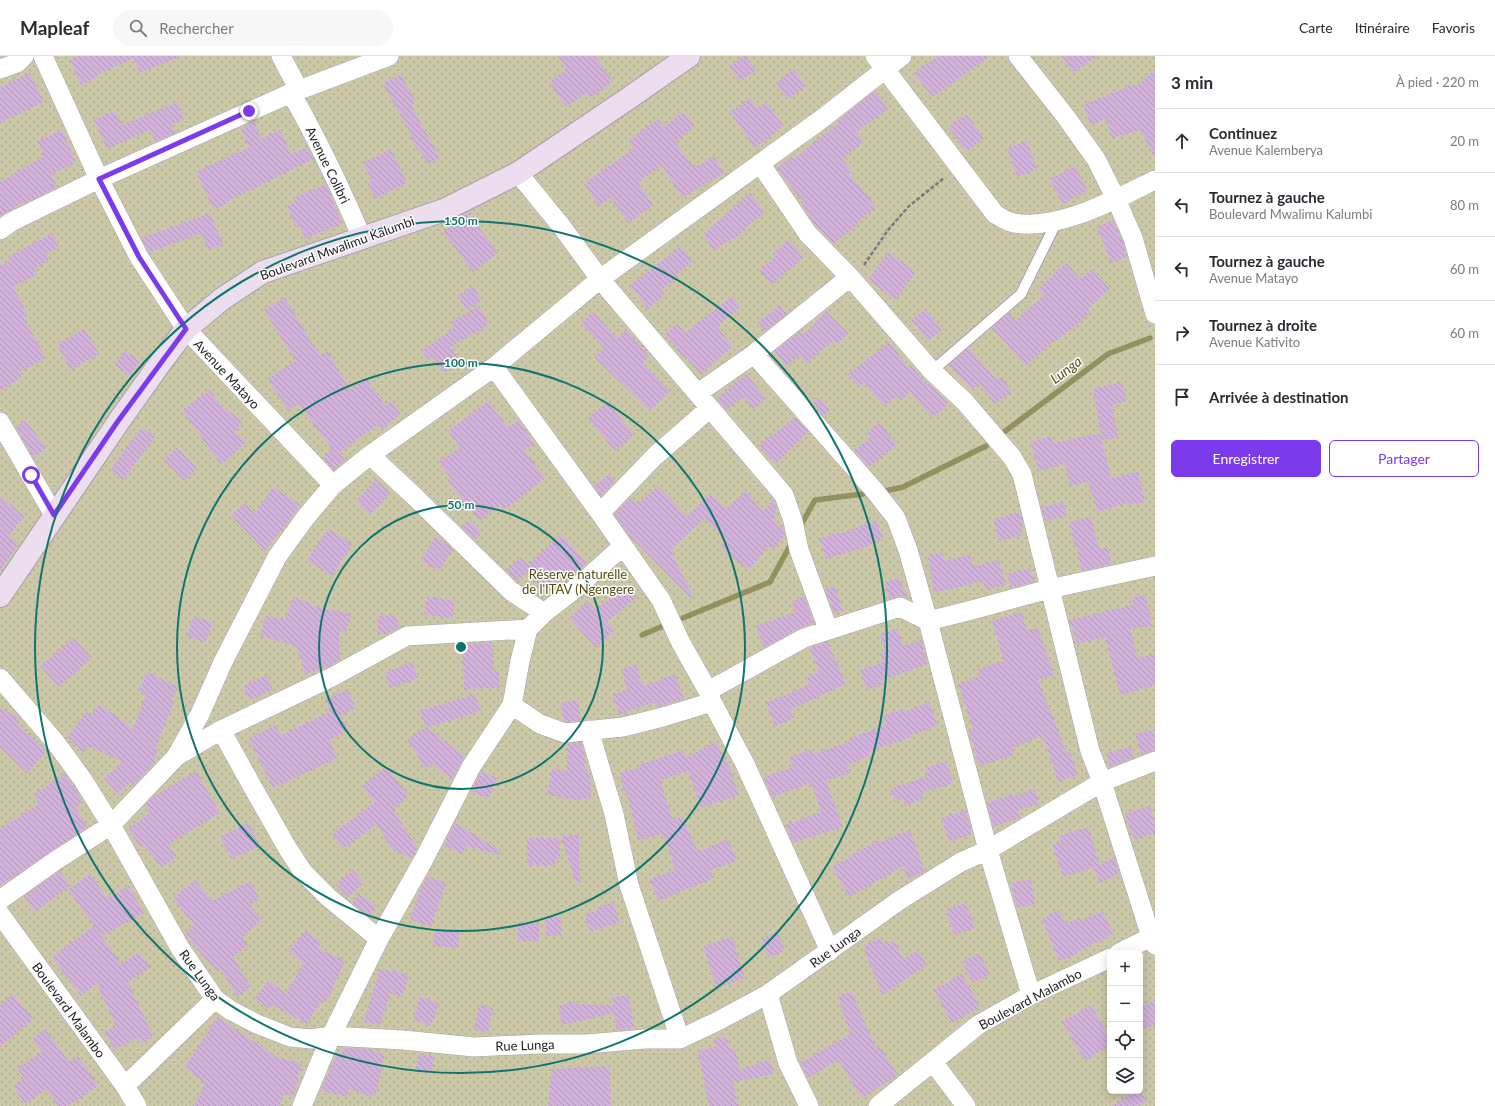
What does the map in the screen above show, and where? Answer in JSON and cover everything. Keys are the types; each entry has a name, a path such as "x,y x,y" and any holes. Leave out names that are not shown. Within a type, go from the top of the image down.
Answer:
{"street":[{"path":"0,69 17,63 24,56"},
{"name":"Avenue Matayo","path":"43,56 99,179 139,257 186,329 333,485"},
{"name":"Avenue Colibri","path":"281,56 308,122 362,238"},
{"path":"0,230 11,222 99,179 295,91 389,56"},
{"name":"Boulevard Mwalimu Kalumbi","path":"0,596 118,421 186,329 222,299 263,272 444,210 518,173 689,56"},
{"path":"176,757 200,714 223,662 277,557 306,517 333,485 370,455 494,367 600,278 823,118 880,63 902,56"},
{"path":"1018,56 1066,116 1096,159 1133,238 1155,314"},
{"path":"880,63 995,214 1012,223 1036,225 1057,221 1116,199 1155,180"},
{"path":"760,164 808,234 853,280 932,371 965,402 1012,457 1022,474 1090,751 1102,782 1154,939 1126,950"},
{"path":"518,173 562,226 600,278 784,495 793,521 799,550 828,629"},
{"path":"698,393 754,354 853,280"},
{"path":"754,354 875,491 896,518 908,550 988,850 1031,995"},
{"path":"494,367 661,600 681,643 745,764 830,950"},
{"path":"600,513 655,456 710,408"},
{"path":"0,422 54,515"},
{"path":"370,455 511,591 544,613"},
{"path":"302,1106 331,1036 379,939 424,861 471,767 512,705 520,661 528,629 544,613 576,588 623,546"},
{"path":"512,705 540,724 565,733 623,727 663,717 710,697 804,638 900,607 928,621 1049,589 1155,566"},
{"path":"0,900 55,861 110,825 176,757 221,730 332,677 406,636 528,629"},
{"name":"Rue Lunga","path":"0,678 56,743 83,780 180,948 215,999 230,1010 257,1024 290,1036 311,1039 331,1036 403,1040 474,1048 540,1044 586,1044 645,1039 680,1039 718,1021 768,994 900,900 961,862 988,850 1102,782 1155,761"},
{"path":"221,730 255,793 303,872 328,897 379,939"},
{"path":"589,730 614,814 629,886 680,1039"},
{"name":"Boulevard Malambo","path":"0,914 125,1086 137,1106"},
{"name":"Boulevard Malambo","path":"878,1106 978,1024 1031,995 1107,959"},
{"path":"768,994 788,1063 809,1106"},
{"path":"125,1086 215,999"},
{"path":"933,1062 966,1106"}],"lane":[{"path":"932,371 999,315 1021,294 1057,221"}],"path":[{"path":"853,280 888,230 909,206 958,166"}],"green space":[{"name":"Réserve naturelle de l'ITAV (Ngengere","path":"0,56 1155,56 1155,1106 0,1106"}],"building":[{"path":"79,56 179,57 139,73 134,58 97,75 98,77 81,85 70,60"},
{"path":"558,56 595,56 613,82 590,98 587,93 566,107 549,82 567,69"},
{"path":"745,56 756,70 740,82 729,67"},
{"path":"938,56 990,56 932,98 914,73"},
{"path":"1061,56 1098,56 1073,73"},
{"path":"794,69 806,86 788,100 776,83"},
{"path":"1155,70 1155,158 1140,130 1112,138 1106,119 1091,125 1083,105 1132,84 1134,88"},
{"path":"30,73 44,102 0,123 0,87"},
{"path":"401,74 416,102 411,105 440,158 428,164 419,149 417,150 410,137 412,136 383,84"},
{"path":"875,91 888,109 856,132 864,141 842,159 852,171 849,174 876,207 833,244 815,224 802,205 804,204 777,168 791,157 793,159 839,123 837,121"},
{"path":"750,98 757,108 766,102 784,126 755,148 730,112"},
{"path":"177,102 184,119 171,124 175,133 155,142 150,130 107,149 94,120 115,111 122,125"},
{"path":"683,111 695,126 675,142 694,168 714,156 724,173 682,198 662,165 638,183 653,205 628,223 611,198 599,206 584,184 634,148 628,141 658,119 664,127"},
{"path":"967,114 984,139 966,152 948,127"},
{"path":"255,122 261,139 280,130 291,154 307,147 314,159 228,201 228,203 214,210 196,172 249,147 241,128"},
{"path":"62,130 76,163 51,174 57,187 28,202 27,200 0,216 0,182 44,156 37,141"},
{"path":"1027,141 1037,170 1017,177 1007,148"},
{"path":"391,149 407,183 375,199 367,183 372,181 363,163"},
{"path":"1075,166 1088,191 1062,204 1050,179"},
{"path":"326,184 342,223 305,239 299,224 295,226 287,206 295,202 293,198"},
{"path":"750,193 765,212 733,240 732,238 714,251 703,234"},
{"path":"210,213 223,244 208,250 201,233 149,253 141,238"},
{"path":"468,213 498,253 473,272 443,232"},
{"path":"1113,220 1123,242 1127,257 1111,263 1097,227"},
{"path":"52,233 59,248 46,254 49,260 34,269 37,275 13,286 28,316 24,318 46,358 19,372 22,377 0,391 0,261 2,265 10,261 8,257"},
{"path":"789,240 804,257 771,285 760,270 776,256 773,253"},
{"path":"681,246 692,262 676,275 678,277 661,290 665,295 648,309 630,285"},
{"path":"888,252 916,272 896,300 868,280"},
{"path":"1066,263 1081,279 1092,269 1110,289 1088,309 1090,313 1057,341 1056,339 1026,366 992,328 1008,313 1015,321 1044,295 1038,289"},
{"path":"473,286 482,300 466,310 458,296"},
{"path":"732,296 741,307 719,324 721,326 718,328 733,347 700,374 686,357 684,358 665,334 677,324 685,333"},
{"path":"285,298 320,356 327,351 350,389 366,378 385,406 391,401 401,414 381,430 377,425 339,453 346,459 334,470 323,458 332,449 299,404 288,411 268,378 296,361 264,310"},
{"path":"780,305 787,314 765,331 758,322"},
{"path":"479,306 489,325 450,347 461,362 444,373 433,357 428,360 422,351 454,328 451,322"},
{"path":"925,309 942,330 929,341 911,320"},
{"path":"826,311 849,333 837,345 833,341 806,363 800,355 786,366 775,351 800,331 803,335"},
{"path":"593,312 617,338 627,330 649,357 642,363 670,391 650,411 594,357 604,348 581,323"},
{"path":"85,328 99,354 71,370 57,345"},
{"path":"889,342 909,368 911,366 927,385 929,383 948,405 932,418 910,392 901,401 896,396 884,406 864,383 859,387 848,374"},
{"path":"969,348 997,380 1001,377 1012,391 995,404 979,384 972,390 949,364"},
{"path":"125,351 140,361 130,376 115,365"},
{"path":"746,374 766,398 753,409 744,397 726,410 716,399"},
{"path":"1122,382 1127,401 1112,405 1118,437 1102,440 1093,389"},
{"path":"210,390 220,405 242,421 234,433 247,442 221,465 182,410"},
{"path":"819,397 830,410 824,416 812,403"},
{"path":"488,401 508,427 519,420 534,444 524,450 545,479 504,510 500,504 480,521 447,480 450,478 439,461 460,448 448,431"},
{"path":"607,402 634,435 615,451 588,418"},
{"path":"795,417 808,432 776,464 759,446"},
{"path":"25,420 47,448 38,455 32,455 16,428"},
{"path":"879,422 897,445 869,467 854,450 871,437 867,432"},
{"path":"142,427 155,437 123,480 110,470"},
{"path":"1100,433 1111,478 1138,472 1145,502 1127,505 1127,503 1098,512 1088,482 1070,486 1065,464 1039,471 1030,442 1051,436 1054,443"},
{"path":"177,447 197,468 184,481 164,460"},
{"path":"609,474 615,481 601,496 594,486"},
{"path":"376,479 390,493 370,515 356,501"},
{"path":"658,486 687,516 711,493 726,509 746,491 763,511 774,500 777,507 773,520 783,528 785,535 773,549 769,545 749,570 720,547 726,541 705,518 672,549 674,552 672,553 693,597 690,598 635,541 634,542 614,514 630,498 637,505"},
{"path":"273,487 301,505 265,551 231,515 245,503 255,514"},
{"path":"0,496 25,516 9,536 19,543 0,571"},
{"path":"1064,502 1067,516 1045,521 1041,507"},
{"path":"1020,512 1023,526 1020,526 1023,535 999,541 993,519"},
{"path":"1091,517 1099,549 1108,547 1111,564 1082,571 1069,522"},
{"path":"469,520 482,533 475,540 462,527"},
{"path":"876,520 884,539 859,549 826,559 819,539 836,533 837,535"},
{"path":"328,529 352,544 332,576 307,560"},
{"path":"561,534 587,563 566,582 562,577 544,592 527,572 517,581 507,570 521,557 528,565"},
{"path":"436,536 453,549 439,571 421,560"},
{"path":"942,552 945,561 970,555 973,567 999,560 1006,585 985,590 983,581 934,592 928,556"},
{"path":"1030,568 1034,582 1011,588 1007,574"},
{"path":"899,578 907,597 897,596 890,599 885,582"},
{"path":"626,584 637,597 607,622 615,630 596,648 569,618 587,601 596,610"},
{"path":"835,586 843,610 834,613 825,589"},
{"path":"1146,595 1152,626 1130,629 1138,658 1155,654 1155,685 1120,695 1105,637 1077,644 1070,620 1133,605 1132,597"},
{"path":"427,596 455,601 452,619 424,614"},
{"path":"804,596 814,623 799,628 764,648 756,626 796,612 792,601"},
{"path":"293,597 311,603 310,605 351,614 346,632 339,631 340,660 327,667 305,674 296,646 260,636 266,615 285,620"},
{"path":"1022,612 1027,631 1038,628 1054,675 1038,680 1067,753 1070,752 1078,775 1058,782 1043,736 1012,748 1014,755 979,766 969,732 973,730 958,684 980,676 978,669 1004,661 992,621"},
{"path":"395,615 400,627 391,632 378,634 377,616"},
{"path":"194,616 213,623 205,643 186,636"},
{"path":"898,628 903,646 921,640 928,664 882,680 884,684 867,690 860,670 883,662 880,654 885,652 880,634"},
{"path":"74,638 92,658 58,687 40,666"},
{"path":"492,642 494,671 499,671 500,688 464,689 462,645"},
{"path":"828,642 846,684 790,710 794,718 775,726 766,703 809,685 806,678 819,672 810,648"},
{"path":"412,662 418,678 390,688 385,673"},
{"path":"636,664 643,686 675,674 684,699 657,707 655,702 620,715 612,696 627,689 621,669"},
{"path":"147,672 178,687 171,700 174,702 155,749 158,750 150,768 133,786 131,782 117,794 104,778 123,762 88,746 84,752 77,747 68,736 86,712 91,716 99,704 133,729 146,695 138,691"},
{"path":"266,675 273,690 249,700 243,686"},
{"path":"348,690 356,708 340,715 348,730 329,740 338,758 273,788 249,739 275,725 281,735 330,712 325,699"},
{"path":"475,694 481,711 427,728 465,756 452,779 432,764 425,768 407,739 426,727 419,711"},
{"path":"577,700 581,720 564,721 560,703"},
{"path":"929,702 938,726 869,752 870,756 847,765 850,773 826,781 843,827 793,843 786,825 821,812 811,783 772,797 764,777 793,767 789,757 812,749 814,754 851,741 849,738 885,726 882,716 902,709 903,712"},
{"path":"0,708 20,718 17,724 47,751 27,773 0,748"},
{"path":"1153,730 1155,750 1141,755 1135,734"},
{"path":"715,741 728,763 739,795 701,808 688,771 660,780 673,821 682,816 698,852 728,839 737,861 711,870 714,878 658,901 650,879 675,870 668,847 662,834 638,840 626,790 623,791 620,772 640,768 639,765 683,750 686,758"},
{"path":"581,742 585,757 585,771 590,772 591,798 577,800 547,795 552,768 567,771 567,744"},
{"path":"1131,747 1133,758 1110,767 1106,753"},
{"path":"946,761 953,783 921,793 923,799 905,806 903,799 894,801 890,789 928,776 925,768"},
{"path":"385,767 409,796 393,809 417,848 411,859 389,847 377,824 343,849 332,834 375,802 362,786"},
{"path":"196,771 220,813 168,845 177,856 162,868 143,844 140,846 128,829 150,813 145,805 154,796"},
{"path":"482,771 497,778 488,799 471,791"},
{"path":"65,774 83,801 75,807 87,827 0,886 0,829 39,804 33,795"},
{"path":"1035,789 1039,804 1018,810 1021,818 993,827 987,803 1013,794 1014,796"},
{"path":"1150,806 1155,824 1155,833 1134,840 1125,814"},
{"path":"966,810 972,834 949,842 941,818"},
{"path":"249,823 260,846 231,859 220,836"},
{"path":"455,823 501,851 500,855 466,846 461,854 444,845"},
{"path":"1088,827 1100,865 1063,877 1052,845 1061,842 1059,836"},
{"path":"910,830 925,871 908,879 903,866 850,897 832,867 878,840 880,842"},
{"path":"579,835 580,883 576,884 561,836"},
{"path":"527,838 560,838 560,859 555,859 555,865 527,865"},
{"path":"1114,857 1119,873 1101,883 1093,869"},
{"path":"353,870 364,883 348,897 336,884"},
{"path":"60,871 70,886 35,912 24,896"},
{"path":"90,874 107,898 129,886 144,913 102,936 68,890"},
{"path":"427,876 446,883 431,927 410,919"},
{"path":"1031,879 1035,904 1017,908 1011,883"},
{"path":"195,880 212,901 250,881 260,899 249,905 262,919 242,938 248,945 233,957 251,987 237,996 220,968 216,971 185,934 194,925 173,898"},
{"path":"359,894 376,906 369,916 352,903"},
{"path":"613,902 620,923 590,932 585,914 599,910 598,907"},
{"path":"966,903 975,928 954,935 946,909"},
{"path":"1059,910 1065,924 1080,918 1081,921 1102,911 1114,934 1077,952 1078,954 1059,961 1042,919"},
{"path":"546,917 561,917 561,936 546,936"},
{"path":"518,923 539,923 539,941 518,941"},
{"path":"94,926 121,964 139,952 150,968 128,982 153,1036 141,1043 138,1038 114,1050 105,1031 116,1026 97,984 81,996 52,957"},
{"path":"306,930 322,943 317,948 345,961 326,1003 321,1000 307,1024 272,1005 269,1009 255,998 269,980 286,994 303,963 289,951"},
{"path":"435,930 459,932 458,948 433,946"},
{"path":"778,932 785,951 768,957 761,939"},
{"path":"732,937 745,978 716,988 703,946"},
{"path":"880,938 883,945 895,940 903,960 918,950 927,965 882,995 863,946"},
{"path":"979,953 990,974 973,983 962,962"},
{"path":"380,969 392,972 393,970 409,976 402,997 390,993 380,1026 364,1021"},
{"path":"962,974 980,1007 952,1023 934,990"},
{"path":"851,991 876,1048 880,1047 898,1075 862,1098 838,1060 808,1078 800,1063 850,1034 838,997"},
{"path":"13,994 33,1019 0,1047 0,1005"},
{"path":"629,995 634,1028 616,1030 614,1013 562,1025 558,1006 575,1001 575,1004 613,1005 612,997"},
{"path":"420,996 439,1003 431,1026 413,1020"},
{"path":"1155,1000 1155,1024 1143,1030 1143,1022 1143,1006"},
{"path":"479,1005 493,1008 488,1033 474,1030"},
{"path":"1091,1005 1107,1034 1107,1048 1085,1061 1062,1022"},
{"path":"217,1017 274,1055 273,1056 302,1064 294,1096 284,1093 280,1106 194,1106 205,1084 185,1067"},
{"path":"45,1029 69,1062 78,1056 98,1086 68,1106 58,1106 47,1089 25,1104 13,1086 24,1078 17,1068 42,1052 32,1039"},
{"path":"727,1037 730,1050 735,1049 740,1070 769,1059 775,1074 733,1082 738,1106 709,1106 698,1051 715,1047 714,1039"},
{"path":"346,1048 373,1049 372,1051 385,1054 376,1093 372,1093 371,1097 349,1089 347,1097 320,1091 335,1058"},
{"path":"419,1054 435,1056 431,1072 415,1072"},
{"path":"609,1066 611,1106 548,1106 552,1069"},
{"path":"1130,1094 1143,1094 1147,1101 1139,1106 1112,1106"}],"waterway":[{"name":"Lunga","path":"1004,432 1108,354 1150,338"},
{"path":"885,491 903,487 986,446"},
{"path":"800,527 815,500 863,494"},
{"path":"683,618 770,582 792,542"},
{"path":"642,635 663,626"}],"route":[{"path":"31,475 54,515 118,421 186,329 139,257 99,179 249,111"}]}
